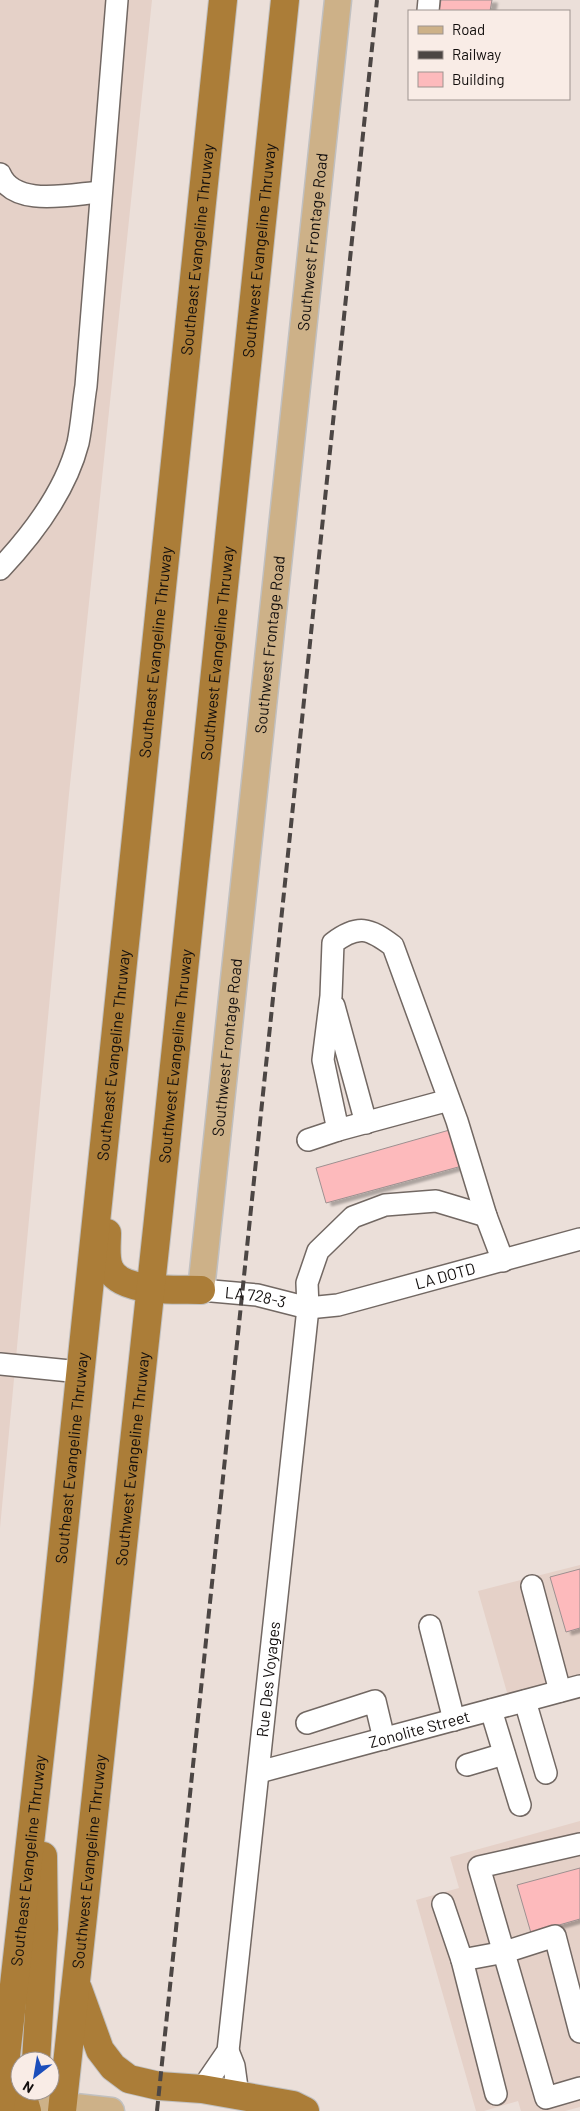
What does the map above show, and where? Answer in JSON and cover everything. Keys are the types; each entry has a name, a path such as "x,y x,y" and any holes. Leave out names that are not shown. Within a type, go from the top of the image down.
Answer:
{"highway":[{"name":"Southeast Evangeline Thruway","path":"30,2103 40,1750 223,0"},
{"name":"Southwest Evangeline Thruway","path":"30,2103 75,1982 158,1220 285,0"},
{"path":"97,1198 107,1232 106,1257 112,1274 126,1284 201,1290"},
{"path":"158,1220 172,1265 184,1280 201,1290"},
{"path":"37,2051 44,1930 40,1750"},
{"path":"75,1982 100,2050 113,2067 129,2079 159,2086 238,2095 293,2105 305,2111"}],"main road":[{"name":"Southwest Frontage Road","path":"201,1290 338,0"},
{"path":"30,2103 112,2111"}],"street":[{"path":"0,569 42,519 63,482 78,443 86,386 117,0"},
{"path":"0,174 7,187 22,195 101,192"},
{"path":"338,1130 323,1060 331,996 333,943 346,932 363,929 379,935 393,946 449,1100 486,1216 503,1260"},
{"path":"331,996 366,1123"},
{"path":"308,1140 449,1100"},
{"name":"Rue Des Voyages","path":"228,2051 308,1308 307,1284 318,1251 353,1217 385,1205 436,1201 486,1216"},
{"name":"LA DOTD","path":"308,1308 338,1305 580,1239"},
{"name":"LA 728-3","path":"201,1290 257,1295 308,1308"},
{"path":"0,1364 80,1372"},
{"path":"532,1586 570,1689"},
{"path":"430,1626 454,1720"},
{"name":"Zonolite Street","path":"259,1772 570,1689"},
{"path":"307,1723 375,1701 384,1739"},
{"path":"525,1701 546,1773"},
{"path":"491,1710 520,1805"},
{"path":"468,1765 504,1754"},
{"path":"580,1844 479,1867 546,2098 580,2088"},
{"path":"443,1904 462,1960 496,2094"},
{"path":"462,1960 505,1952 555,1936 580,2032"},
{"path":"202,2090 228,2051"},
{"path":"228,2051 234,2066 238,2095"}],"shaded area":[{"path":"0,0 152,0 69,794 0,1528"},
{"path":"580,1565 580,1674 508,1696 478,1591"},
{"path":"580,1821 580,2107 565,2111 521,2111 518,2101 484,2111 476,2111 416,1900 459,1888 450,1857"}],"building":[{"path":"441,0 492,0 490,10 439,10"},
{"path":"453,1129 462,1166 326,1203 316,1168"},
{"path":"580,1569 580,1628 566,1632 550,1577"},
{"path":"580,1868 580,1919 531,1933 517,1885"}],"railway":[{"path":"157,2111 377,0"}]}
